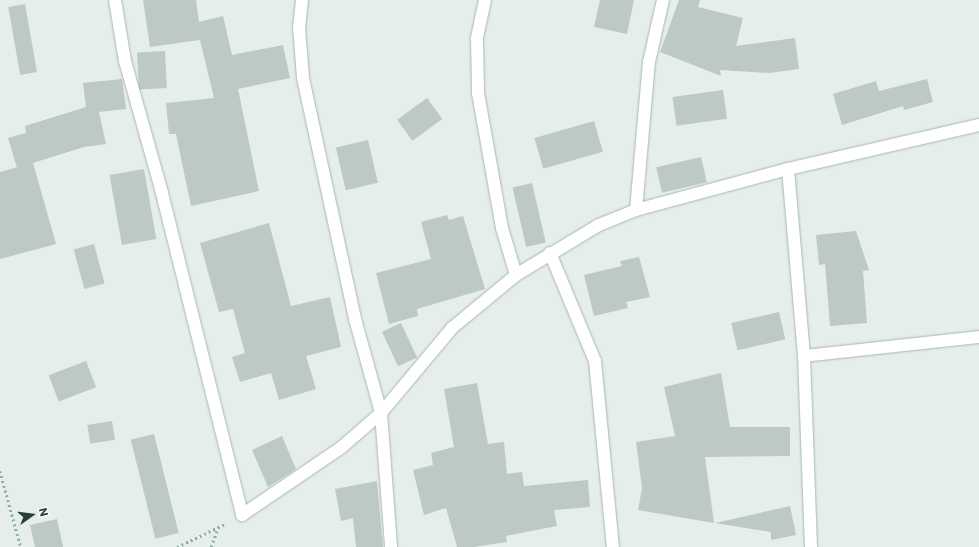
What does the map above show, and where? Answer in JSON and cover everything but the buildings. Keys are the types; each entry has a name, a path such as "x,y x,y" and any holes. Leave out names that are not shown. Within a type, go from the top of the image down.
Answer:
{"street":[{"path":"116,0 124,60 162,193 242,515 336,451 381,413 452,328 516,275 550,253 599,225 636,210 788,169 979,125"},
{"path":"302,0 299,27 303,78 355,319 381,413 391,547"},
{"path":"485,0 477,39 478,93 502,228 516,275"},
{"path":"636,210 649,62 663,0"},
{"path":"788,169 804,356 811,547"},
{"path":"550,253 595,361 613,547"},
{"path":"804,356 979,337"}],"path":[{"path":"0,471 21,547"},
{"path":"177,547 242,515"},
{"path":"211,547 218,527"}]}
